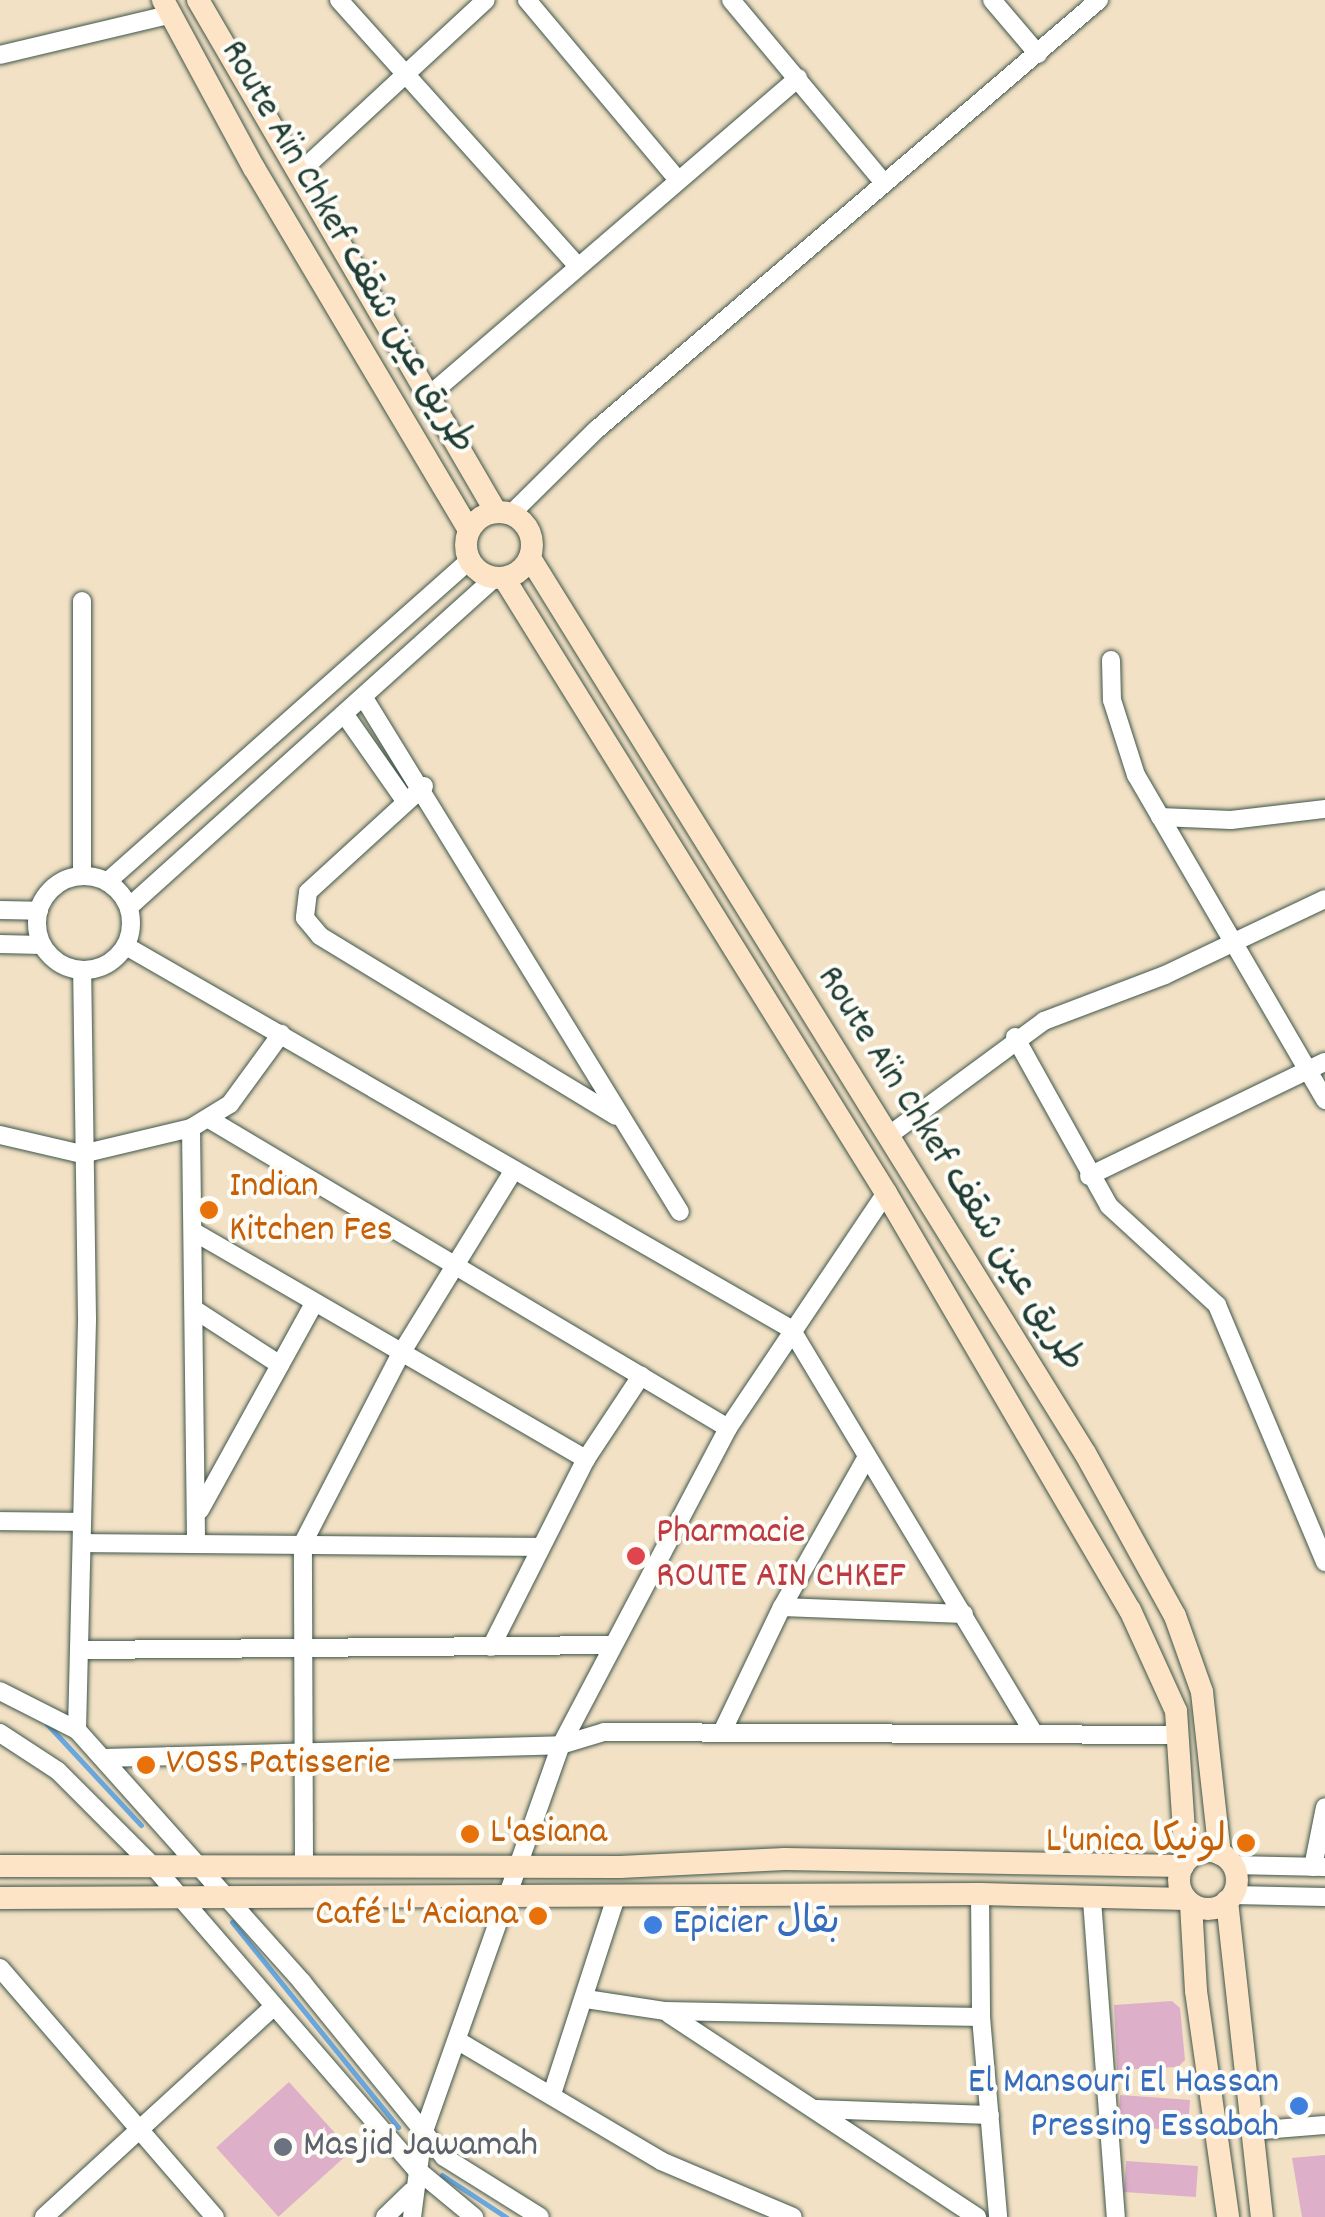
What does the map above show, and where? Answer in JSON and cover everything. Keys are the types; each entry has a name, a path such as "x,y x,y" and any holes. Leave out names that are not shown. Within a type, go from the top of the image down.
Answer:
{"main road":[{"name":"Route Aïn Chkef طريق عين شقف","path":"198,0 504,513"},
{"name":"Route Aïn Chkef طريق عين شقف","path":"168,7 254,168 469,530"},
{"path":"504,513 529,531 530,558 500,578 470,561 469,530 504,513"},
{"name":"Route Aïn Chkef طريق عين شقف","path":"530,558 1085,1453 1176,1616 1202,1692 1226,1860"},
{"name":"Route Aïn Chkef طريق عين شقف","path":"500,578 886,1193 1130,1610 1176,1711 1185,1863"},
{"path":"0,1866 513,1867 785,1858 1185,1863 1202,1852 1226,1860 1250,2131 1262,2217"},
{"path":"1185,1863 1179,1880 1189,1901 1196,1991 1228,2217"},
{"path":"0,1898 503,1901 980,1894 1189,1901 1206,1909 1230,1898"}],"street":[{"path":"339,0 577,265"},
{"path":"300,172 409,77 486,0"},
{"path":"527,0 678,180"},
{"path":"731,0 884,183"},
{"path":"992,0 1038,54"},
{"path":"504,513 1100,0"},
{"path":"0,55 168,7"},
{"path":"432,393 798,78"},
{"path":"107,882 470,561"},
{"path":"129,906 107,882 82,876 52,888 39,911 42,945 62,965 82,971 110,963 126,946 129,906 500,578"},
{"path":"82,601 82,876"},
{"path":"1111,660 1119,732 1160,817 1236,944 1318,1066 1325,1100"},
{"path":"364,698 424,786 618,1117 680,1212"},
{"path":"345,715 406,802"},
{"path":"424,786 308,892 304,918 320,936 618,1117"},
{"path":"1160,817 1232,820 1325,809"},
{"path":"888,1136 1015,1037 1236,944 1325,899"},
{"path":"0,910 39,911"},
{"path":"0,944 42,945"},
{"path":"126,946 791,1329 1033,1732"},
{"path":"77,1730 83,1543 82,971"},
{"path":"0,1136 82,1154 191,1128 209,1119 248,1082 281,1034"},
{"path":"1015,1037 1089,1176 1130,1229 1217,1305 1325,1562"},
{"path":"1089,1176 1318,1066"},
{"path":"209,1119 728,1428"},
{"path":"191,1128 197,1311 196,1542"},
{"path":"304,1866 308,1752 303,1543 400,1355 513,1170"},
{"path":"412,2217 415,2168 423,2134 460,2042 513,1867 561,1745 609,1645 728,1428 886,1193"},
{"path":"196,1233 400,1355 586,1459"},
{"path":"198,1514 314,1305"},
{"path":"197,1311 280,1365"},
{"path":"491,1647 538,1547 586,1459 641,1376"},
{"path":"724,1730 782,1607 867,1457"},
{"path":"0,1521 82,1522"},
{"path":"83,1543 538,1547"},
{"path":"782,1607 964,1614"},
{"path":"82,1650 304,1652 609,1645"},
{"path":"0,1691 77,1730 230,1902 423,2134 466,2175 540,2217"},
{"path":"105,1758 561,1745 604,1732 1178,1735"},
{"path":"0,1733 58,1772 155,1868 415,2168 474,2217"},
{"path":"1226,1860 1319,1867 1325,1808"},
{"path":"980,1894 981,2017 998,2217"},
{"path":"1230,1898 1325,1896"},
{"path":"552,2094 615,1900"},
{"path":"1092,1900 1116,2217"},
{"path":"0,1968 210,2215"},
{"path":"586,1999 664,2011 981,2017"},
{"path":"44,2217 142,2132 274,2007"},
{"path":"664,2011 977,2217"},
{"path":"460,2042 661,2162 794,2217"},
{"path":"812,2109 990,2115"},
{"path":"1250,2131 1325,2125"},
{"path":"384,2217 412,2191"}],"building":[{"path":"1172,2001 1180,2008 1185,2060 1178,2067 1117,2070 1114,2005"},
{"name":"Masjid Jawamah","path":"289,2082 351,2151 278,2217 216,2148"},
{"path":"1120,2095 1190,2100 1188,2131 1118,2126"},
{"path":"1325,2155 1325,2217 1302,2217 1292,2158"},
{"path":"1126,2161 1198,2166 1196,2197 1124,2192"}],"waterway":[{"path":"47,1724 141,1825"},
{"path":"232,1922 398,2127"},
{"path":"442,2175 506,2217"}],"place":[{"name":"Indian Kitchen Fes","path":"209,1210"},
{"name":"Pharmacie ROUTE AIN CHKEF","path":"636,1556"},
{"name":"VOSS Patisserie","path":"146,1765"},
{"name":"L'asiana","path":"470,1834"},
{"name":"L'unica لونيكا","path":"1246,1843"},
{"name":"Café L' Aciana","path":"538,1916"},
{"name":"Epicier بقال","path":"653,1925"},
{"name":"El Mansouri El Hassan Pressing Essabah","path":"1299,2106"},
{"name":"Masjid Jawamah","path":"283,2147"}]}
